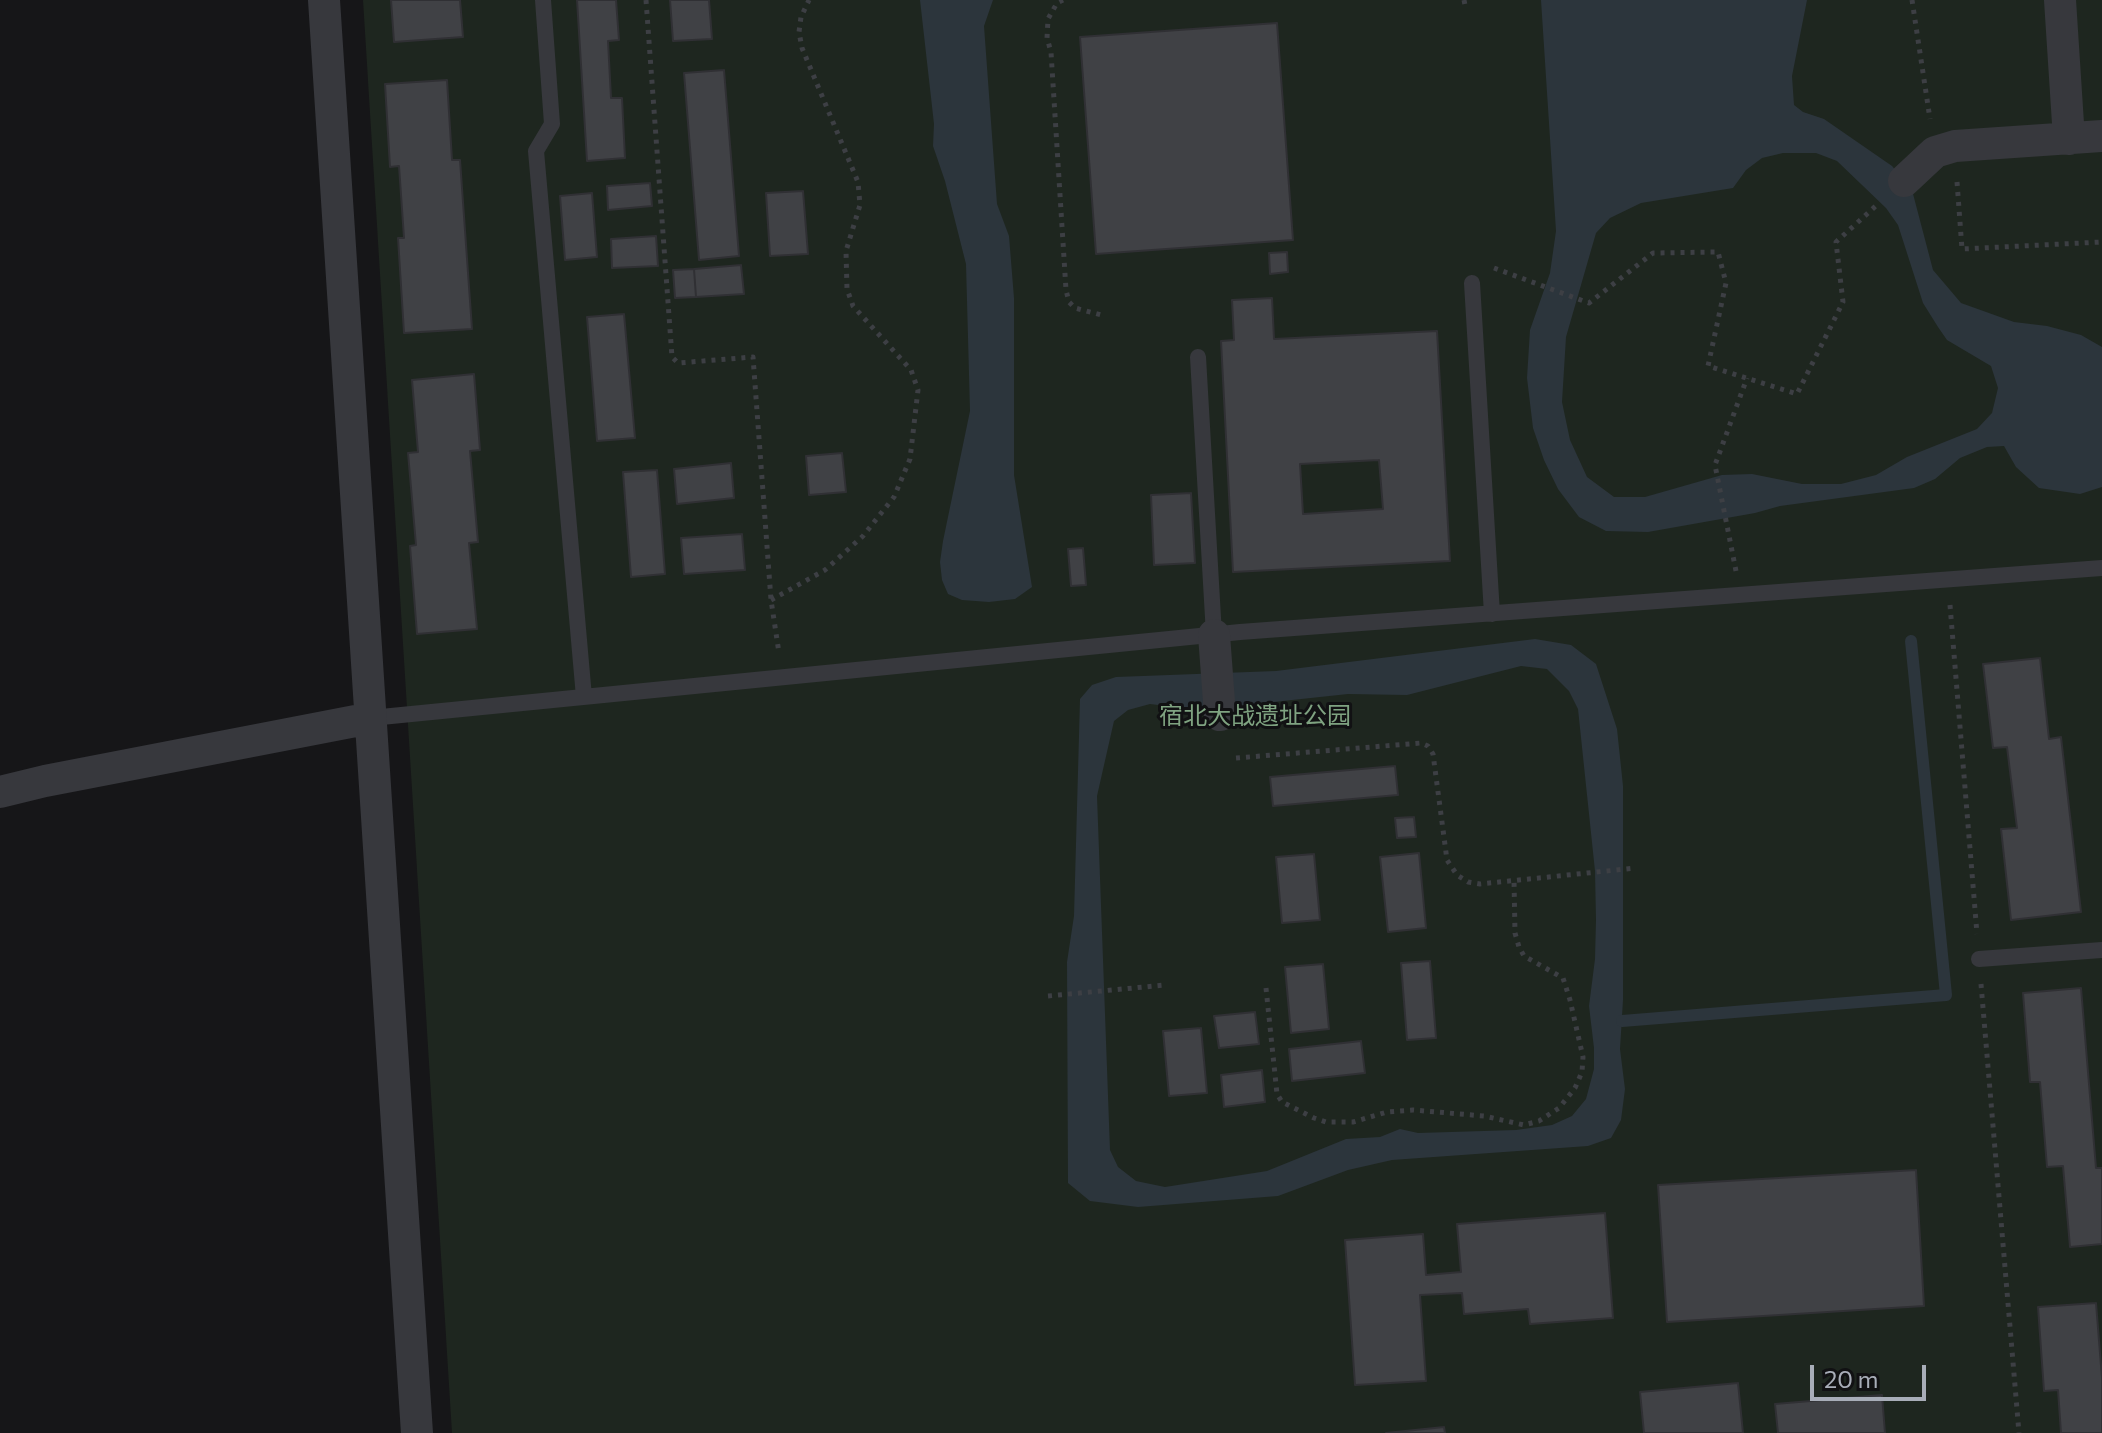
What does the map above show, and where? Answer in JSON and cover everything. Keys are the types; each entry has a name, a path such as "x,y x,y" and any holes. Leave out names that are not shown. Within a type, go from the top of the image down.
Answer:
{"street":[{"path":"324,0 417,1433"},
{"path":"2060,0 2069,139"},
{"path":"1904,181 1945,149 2102,136"},
{"path":"1214,635 1220,715"},
{"path":"0,792 371,718"}],"lane":[{"path":"543,0 552,124 536,151 584,697"},
{"path":"1472,283 1492,614"},
{"path":"1198,357 1214,635"},
{"path":"371,718 1214,635 2102,568"},
{"path":"1979,959 2102,950"}],"path":[{"path":"646,0 672,357 678,363 753,357 771,600 783,678"},
{"path":"771,600 825,570 863,536 894,497 910,459 918,390 911,370 853,306 847,289 846,251 860,205 858,182 802,48 799,32 801,17 809,0"},
{"path":"1063,0 1057,3 1048,19 1047,38 1051,52 1066,290 1069,302 1075,308 1105,316"},
{"path":"1912,0 1945,149 1962,249 2102,242"},
{"path":"1486,265 1589,303 1653,253 1718,252 1726,283 1708,366 1797,394 1843,302 1836,242 1904,181"},
{"path":"1741,595 1715,465 1747,378"},
{"path":"1948,579 2019,1433"},
{"path":"1236,758 1413,743 1428,746 1437,770 1447,860 1457,875 1468,882 1636,868"},
{"path":"1266,988 1277,1094 1282,1102 1314,1118 1326,1122 1353,1122 1387,1112 1413,1110 1484,1116 1524,1125 1539,1121 1559,1108 1575,1088 1582,1072 1583,1057 1563,978 1524,956 1519,947 1515,933 1514,880"},
{"path":"1048,996 1165,985"}],"green space":[{"name":"宿北大战遗址公园","path":"363,0 2102,0 2102,1433 452,1433"}],"shaded area":[{"path":"920,0 993,0 984,26 997,204 1009,236 1014,298 1014,475 1032,587 1015,599 989,602 962,600 948,594 942,580 940,562 943,541 970,411 966,264 933,146 934,124"},
{"path":"1541,0 1807,0 1792,76 1794,105 1803,112 1824,119 1892,166 1912,190 1933,270 1961,303 2014,322 2081,335 2102,347 2102,487 2080,494 2039,488 2016,467 2004,446 1987,447 1960,458 1935,479 1914,488 1780,506 1648,532 1606,531 1579,517 1558,489 1533,428 1527,378 1530,330 1550,273 1556,231","holes":["1783,153 1816,153 1837,161 1886,208 1898,225 1923,303 1938,327 1947,340 1991,366 1998,388 1992,413 1977,429 1907,457 1876,475 1841,484 1802,484 1752,474 1722,475 1645,497 1614,497 1587,477 1570,440 1562,402 1566,337 1596,233 1610,218 1641,203 1733,188 1746,170 1762,158"]},
{"path":"1535,639 1571,645 1596,664 1617,729 1623,786 1623,1000 1620,1049 1625,1089 1621,1120 1611,1138 1588,1146 1392,1160 1348,1170 1278,1196 1138,1207 1090,1201 1068,1183 1067,962 1074,916 1080,699 1092,685 1116,677 1276,671","holes":["1521,666 1547,669 1569,691 1578,709 1595,871 1595,959 1589,1006 1594,1069 1586,1099 1572,1116 1552,1125 1516,1130 1418,1133 1400,1129 1380,1137 1346,1139 1267,1171 1165,1187 1136,1181 1118,1167 1110,1150 1097,796 1114,721 1128,710 1150,704 1199,710 1348,694 1407,695"]}],"building":[{"path":"391,0 460,0 463,37 394,42"},
{"path":"577,0 616,0 619,40 608,41 611,98 622,98 625,158 587,161"},
{"path":"670,0 709,0 712,39 673,41"},
{"path":"1277,23 1293,240 1096,254 1080,37"},
{"path":"724,70 739,256 699,260 684,73"},
{"path":"447,80 452,160 460,160 472,329 404,333 398,238 404,238 399,166 390,167 385,84"},
{"path":"650,183 652,206 608,210 607,186"},
{"path":"803,191 808,254 770,256 766,193"},
{"path":"592,193 597,257 565,260 560,196"},
{"path":"656,236 658,266 612,268 611,239"},
{"path":"1287,252 1288,272 1270,274 1269,253"},
{"path":"741,265 744,294 696,297 694,269"},
{"path":"694,269 696,297 675,298 673,270"},
{"path":"1272,298 1274,339 1437,331 1450,561 1233,572 1221,341 1234,340 1232,300","holes":["1379,460 1383,509 1303,514 1300,464"]},
{"path":"624,314 635,438 597,441 587,317"},
{"path":"474,374 480,450 470,451 478,542 469,543 477,629 417,634 410,546 416,545 408,453 418,452 412,380"},
{"path":"842,453 846,492 809,495 806,456"},
{"path":"731,463 734,498 677,504 674,469"},
{"path":"657,470 665,574 631,577 623,472"},
{"path":"1191,493 1195,563 1154,565 1151,495"},
{"path":"742,534 745,570 684,574 681,538"},
{"path":"1083,548 1086,585 1071,586 1068,549"},
{"path":"2040,658 2049,739 2061,737 2081,912 2011,920 2001,829 2017,828 2007,747 1993,748 1983,664"},
{"path":"1395,766 1398,795 1273,806 1270,777"},
{"path":"1414,817 1416,837 1397,838 1395,818"},
{"path":"1419,853 1426,928 1388,932 1380,857"},
{"path":"1314,854 1320,920 1282,923 1276,857"},
{"path":"1430,961 1436,1038 1407,1040 1401,963"},
{"path":"1323,964 1329,1029 1291,1033 1285,967"},
{"path":"2081,988 2096,1168 2102,1168 2102,1244 2070,1247 2063,1166 2047,1167 2040,1082 2030,1082 2023,993"},
{"path":"1255,1012 1259,1044 1219,1048 1214,1016"},
{"path":"1201,1028 1207,1093 1169,1096 1163,1031"},
{"path":"1361,1041 1365,1073 1292,1081 1289,1049"},
{"path":"1262,1070 1265,1102 1224,1107 1221,1075"},
{"path":"1916,1170 1924,1306 1667,1322 1658,1185"},
{"path":"1605,1213 1613,1318 1530,1324 1528,1309 1464,1314 1462,1293 1420,1295 1426,1381 1355,1385 1345,1240 1423,1234 1426,1275 1461,1272 1457,1224"},
{"path":"2096,1303 2102,1378 2102,1433 2061,1433 2058,1390 2044,1391 2038,1307"},
{"path":"1738,1383 1743,1433 1644,1433 1640,1392"},
{"path":"1882,1395 1885,1433 1778,1433 1775,1404"},
{"path":"1444,1427 1445,1433 1386,1433"}],"waterway":[{"path":"1622,1021 1946,995 1911,641"}]}
